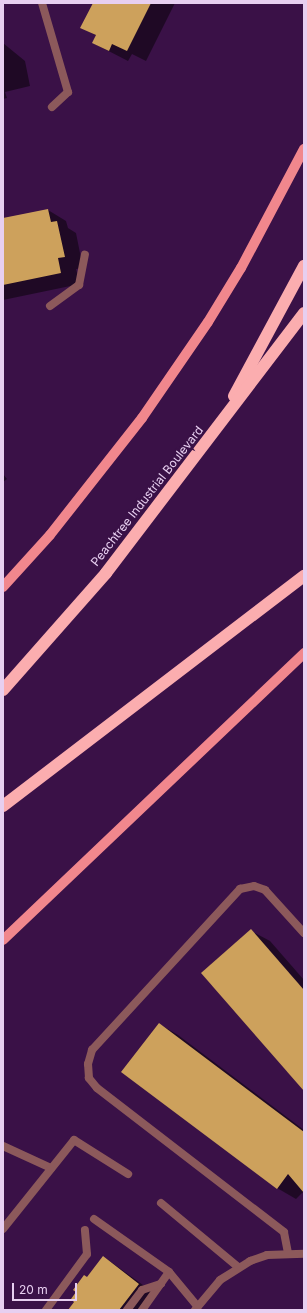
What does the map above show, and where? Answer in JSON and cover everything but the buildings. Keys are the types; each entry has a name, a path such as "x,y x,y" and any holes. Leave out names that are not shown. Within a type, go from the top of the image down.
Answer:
{"highway":[{"path":"215,430 304,266"},
{"name":"Peachtree Industrial Boulevard","path":"3,690 106,573 304,313"},
{"path":"3,806 304,576"}],"main road":[{"path":"3,587 55,529 142,418 208,322 237,275 271,215 304,150"},
{"path":"3,940 304,653"}],"street":[{"path":"42,3 68,92 52,107"},
{"path":"50,306 79,285 85,255"},
{"path":"288,1253 284,1232 97,1088 89,1078 88,1064 92,1050 240,889 254,886 265,890 304,933"},
{"path":"3,1229 74,1140 128,1174"},
{"path":"3,1146 51,1168"},
{"path":"161,1203 238,1267"},
{"path":"94,1219 169,1272 197,1308 220,1280 238,1267 266,1255 288,1253 304,1254"},
{"path":"46,1310 87,1254 85,1230"},
{"path":"142,1310 169,1272"},
{"path":"127,1310 142,1290 161,1284"}]}
